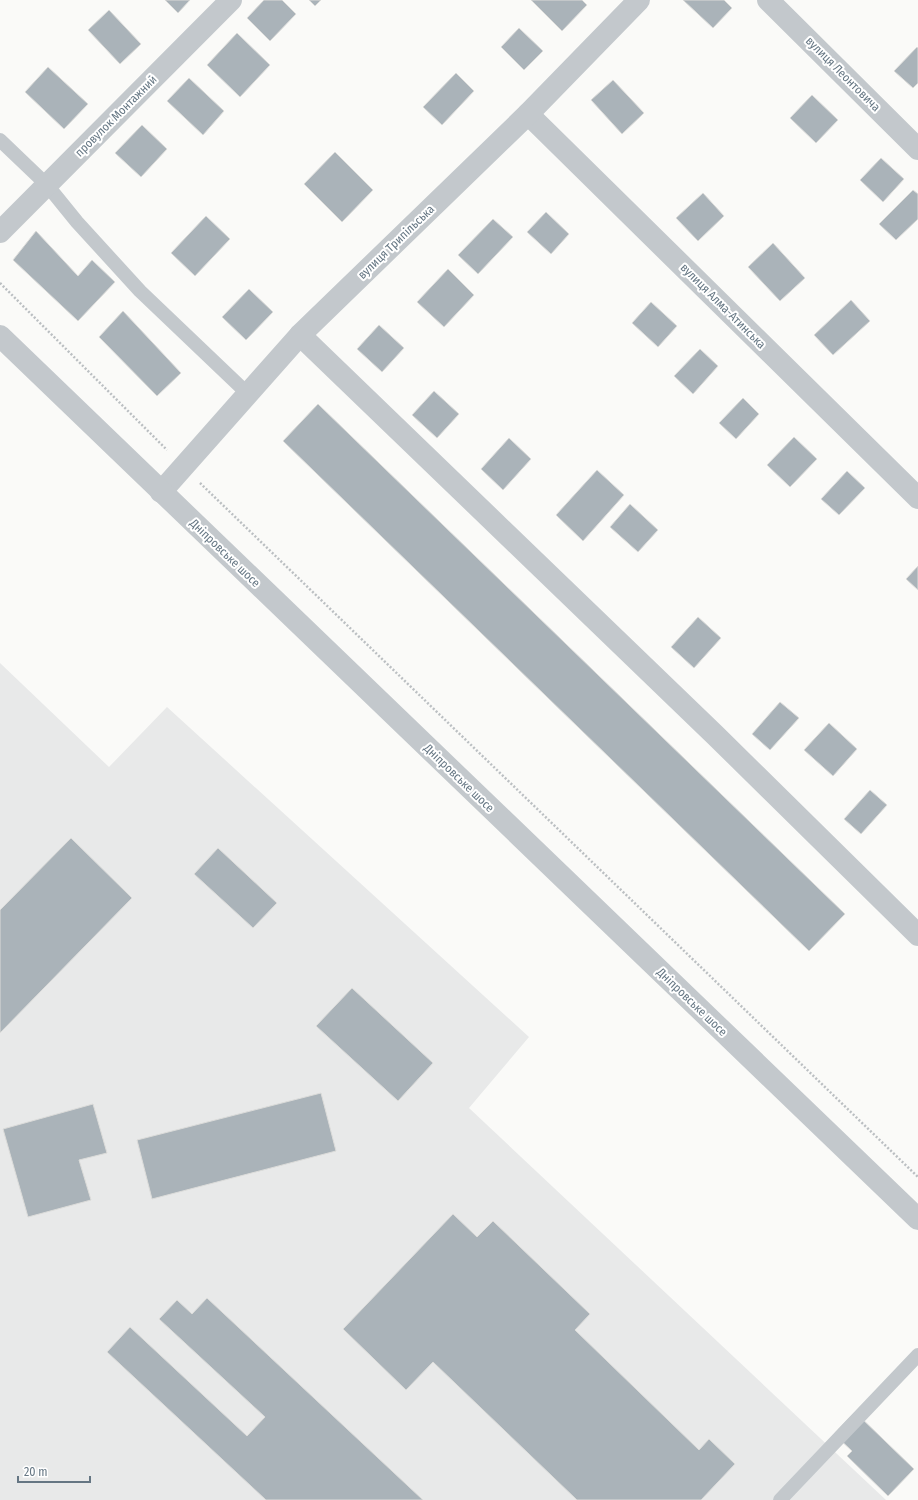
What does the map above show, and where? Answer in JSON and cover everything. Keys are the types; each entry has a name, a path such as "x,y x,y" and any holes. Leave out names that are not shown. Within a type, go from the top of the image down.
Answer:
{"street":[{"name":"провулок Монтажний","path":"0,232 231,0"},
{"name":"вулиця Трипільська","path":"161,492 300,335 528,114 639,0"},
{"name":"вулиця Леонтовича","path":"768,0 918,149"},
{"name":"вулиця Алма-Атинська","path":"528,114 918,498"},
{"path":"300,335 715,735 918,935"},
{"name":"Дніпровське шосе","path":"0,336 918,1219"}],"lane":[{"path":"0,140 47,185 77,222 140,291 248,394"},
{"path":"780,1500 918,1355"}],"path":[{"path":"0,284 184,466 918,1178"}],"shaded area":[{"path":"0,663 109,767 167,707 529,1037 469,1108 886,1500 0,1500"}],"building":[{"path":"165,0 190,0 178,13"},
{"path":"264,0 282,0 296,14 270,41 247,18"},
{"path":"309,0 321,0 315,6"},
{"path":"531,0 582,0 587,5 562,31"},
{"path":"683,0 724,0 732,8 713,28"},
{"path":"109,10 141,44 120,64 88,30"},
{"path":"519,28 543,51 524,70 501,47"},
{"path":"237,33 270,65 240,97 207,65"},
{"path":"917,47 918,83 913,88 894,71"},
{"path":"48,67 88,104 64,129 25,92"},
{"path":"456,73 474,91 442,125 423,107"},
{"path":"189,78 224,111 203,135 167,101"},
{"path":"613,80 644,113 622,134 591,100"},
{"path":"812,95 838,120 816,143 790,118"},
{"path":"142,125 167,149 141,177 115,153"},
{"path":"335,152 373,190 342,222 304,184"},
{"path":"881,158 904,179 883,202 860,180"},
{"path":"913,190 918,194 918,219 896,240 879,224"},
{"path":"703,193 724,216 698,241 676,218"},
{"path":"546,212 569,234 551,254 527,232"},
{"path":"206,216 230,239 195,276 171,253"},
{"path":"493,219 513,237 478,274 458,255"},
{"path":"36,231 78,276 92,260 115,282 78,321 13,260"},
{"path":"773,243 805,278 780,301 748,267"},
{"path":"448,269 474,295 444,327 417,302"},
{"path":"249,289 273,312 246,340 222,317"},
{"path":"851,300 870,321 833,355 814,335"},
{"path":"651,302 677,326 658,347 632,323"},
{"path":"123,311 181,373 157,396 99,337"},
{"path":"379,325 404,348 382,372 357,349"},
{"path":"700,349 718,366 693,394 674,376"},
{"path":"434,391 459,414 437,438 412,415"},
{"path":"743,398 759,414 736,439 719,423"},
{"path":"318,404 845,914 809,951 283,441"},
{"path":"794,437 817,459 790,487 767,465"},
{"path":"509,438 531,459 503,490 481,469"},
{"path":"597,470 624,495 583,541 556,515"},
{"path":"847,471 865,488 839,515 821,499"},
{"path":"630,504 658,530 638,552 610,527"},
{"path":"918,566 918,590 906,579"},
{"path":"698,617 721,638 694,668 671,647"},
{"path":"780,702 799,718 770,750 752,734"},
{"path":"829,723 857,749 833,776 804,750"},
{"path":"870,790 887,805 861,834 844,819"},
{"path":"71,838 132,898 0,1033 0,910"},
{"path":"218,848 277,903 253,928 194,874"},
{"path":"352,988 433,1063 398,1101 316,1026"},
{"path":"321,1093 336,1151 152,1199 137,1140"},
{"path":"93,1104 107,1153 79,1160 91,1200 28,1217 3,1129"},
{"path":"453,1214 477,1237 493,1221 590,1314 575,1330 699,1450 709,1439 735,1464 701,1500 577,1500 433,1362 406,1390 343,1329"},
{"path":"207,1298 423,1500 266,1500 107,1352 130,1327 247,1436 265,1417 159,1319 177,1300 192,1314"},
{"path":"855,1412 914,1469 888,1496 847,1456 852,1451 834,1434"}]}
